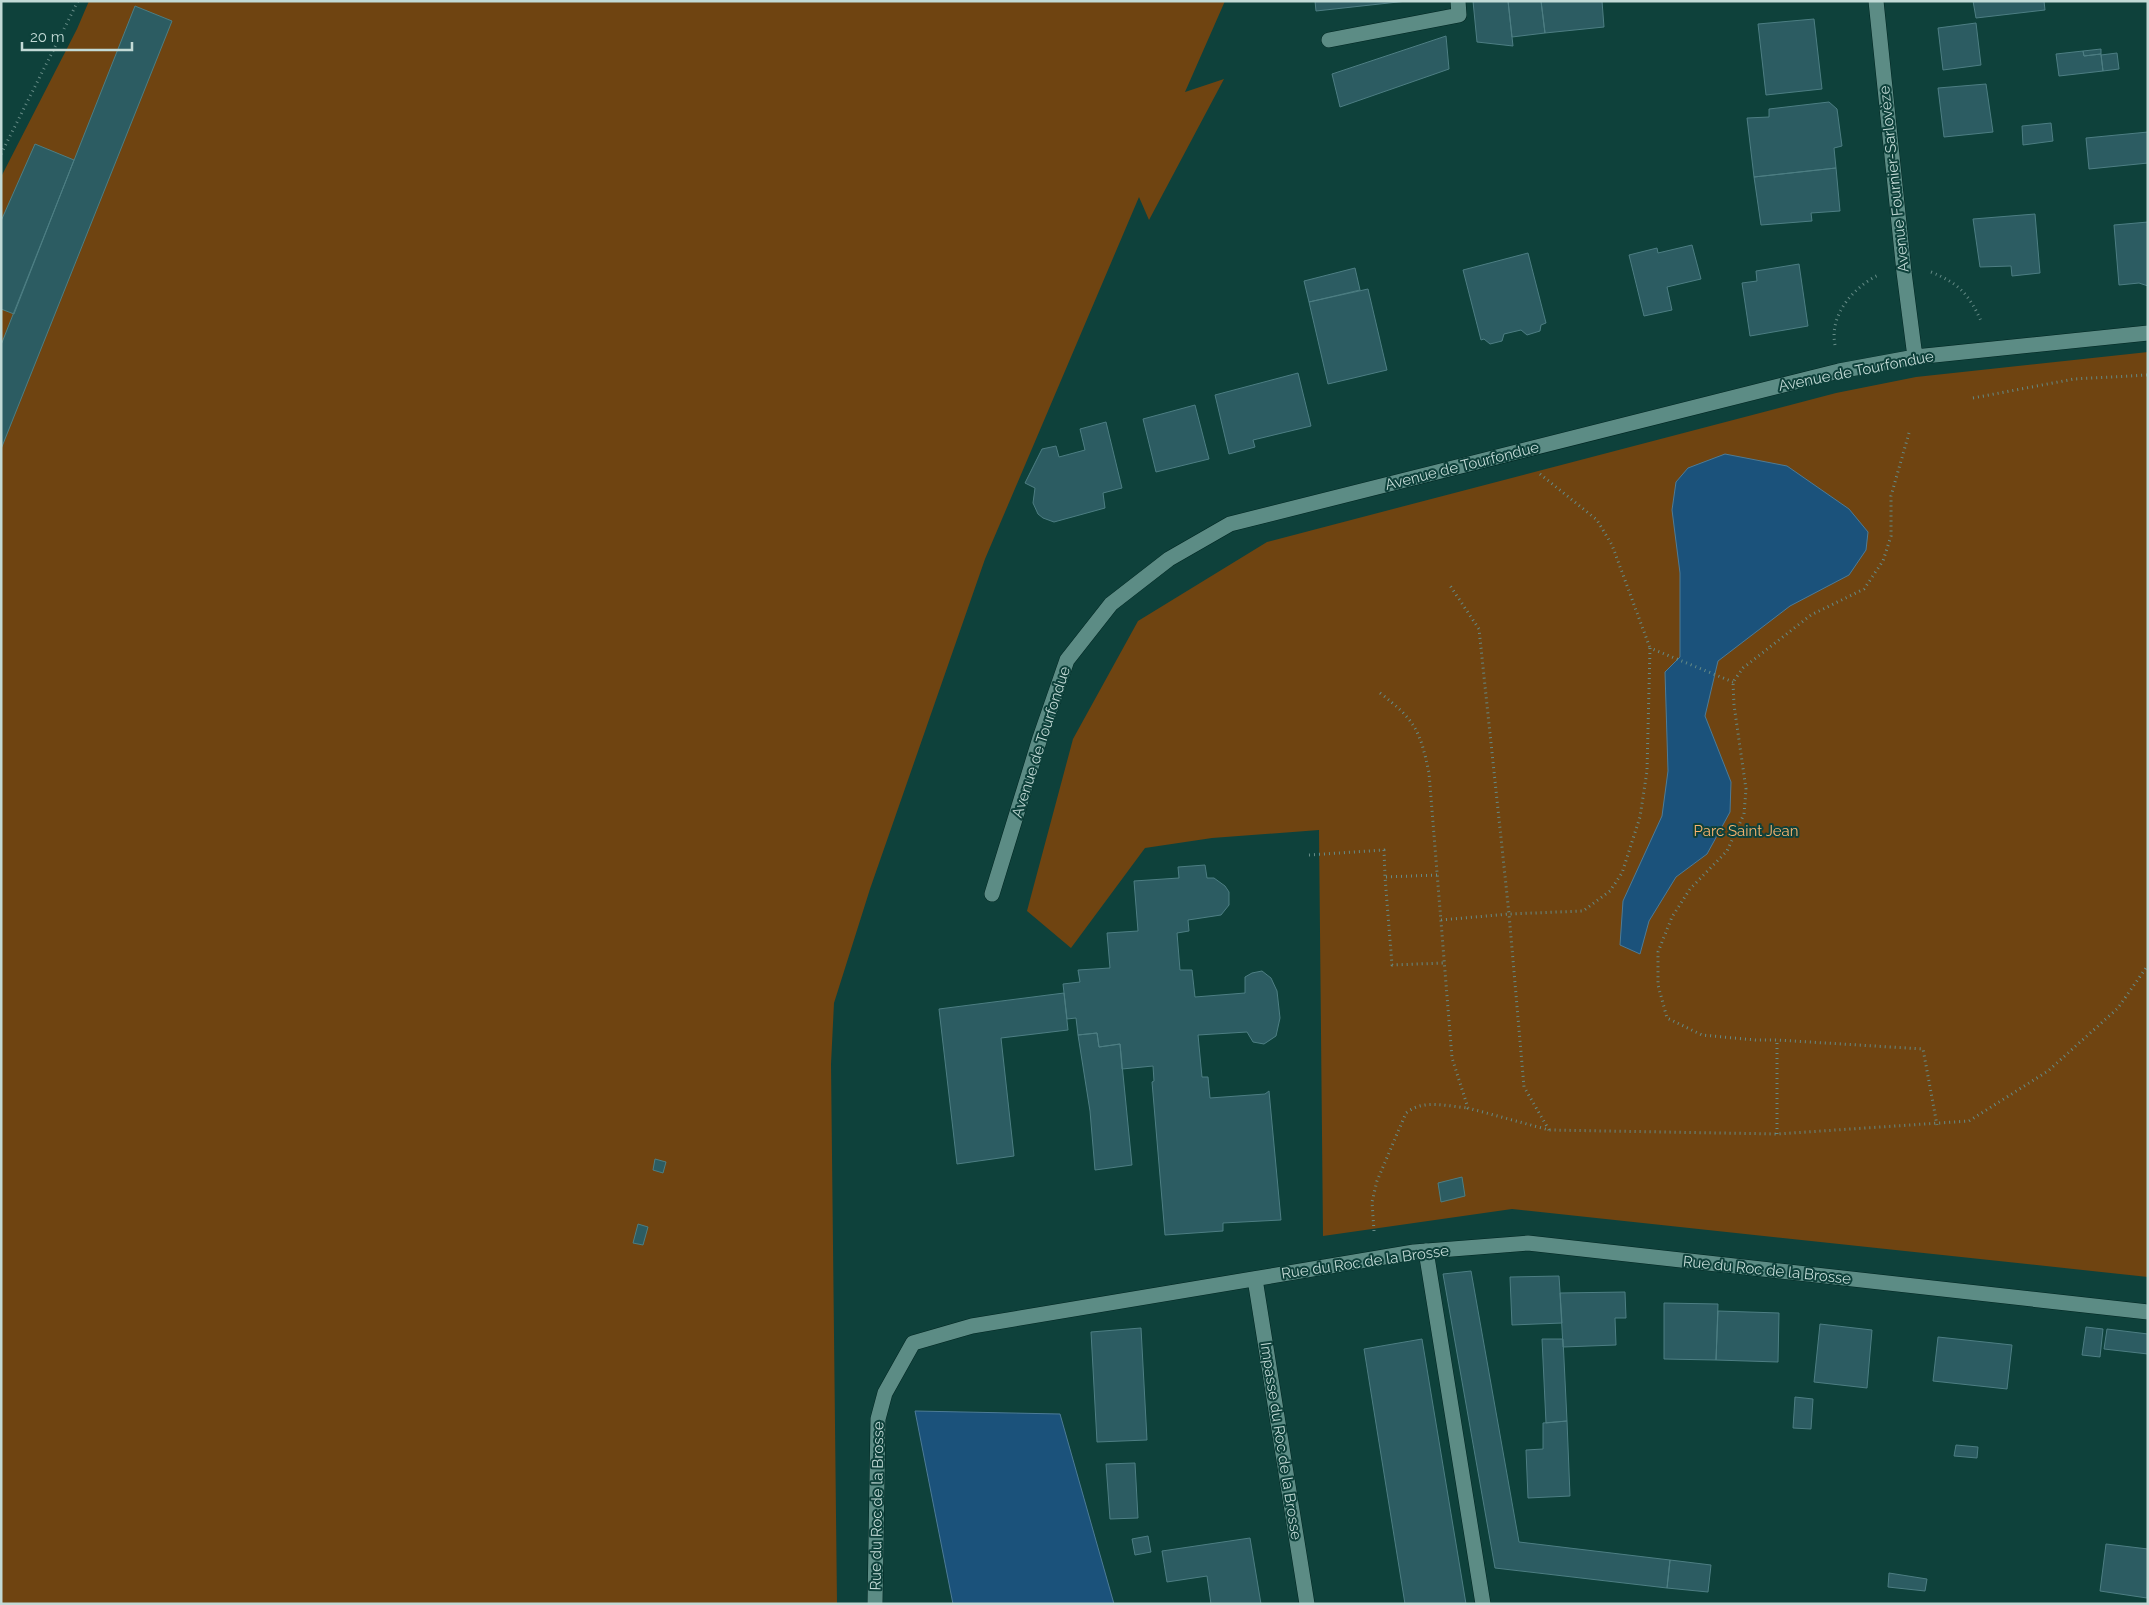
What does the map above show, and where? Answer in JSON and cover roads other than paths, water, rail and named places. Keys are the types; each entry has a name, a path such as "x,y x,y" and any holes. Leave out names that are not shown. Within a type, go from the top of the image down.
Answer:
{"street":[{"path":"1329,40 1459,16 1458,1"},
{"name":"Avenue Fournier-Sarlovèze","path":"1876,1 1904,272 1915,357"},
{"name":"Avenue de Tourfondue","path":"992,894 1040,738 1067,660 1111,604 1170,559 1230,524 1839,371 1915,357 2148,333"},
{"name":"Rue du Roc de la Brosse","path":"875,1604 878,1419 885,1393 913,1343 972,1326 1378,1258 1426,1251 1528,1243 2148,1312"},
{"path":"1426,1251 1483,1604"},
{"name":"Impasse du Roc de la Brosse","path":"1255,1279 1307,1604"}],"water":[{"path":"1725,454 1787,466 1849,509 1868,532 1866,550 1849,575 1790,606 1718,661 1705,716 1731,782 1730,812 1707,854 1676,877 1649,921 1640,954 1620,945 1623,901 1662,816 1668,771 1665,672 1680,657 1680,573 1672,510 1676,482 1688,468"},
{"path":"915,1411 1060,1414 1114,1604 953,1604"}],"park label":[{"name":"Parc Saint Jean","path":"1746,831"}]}
